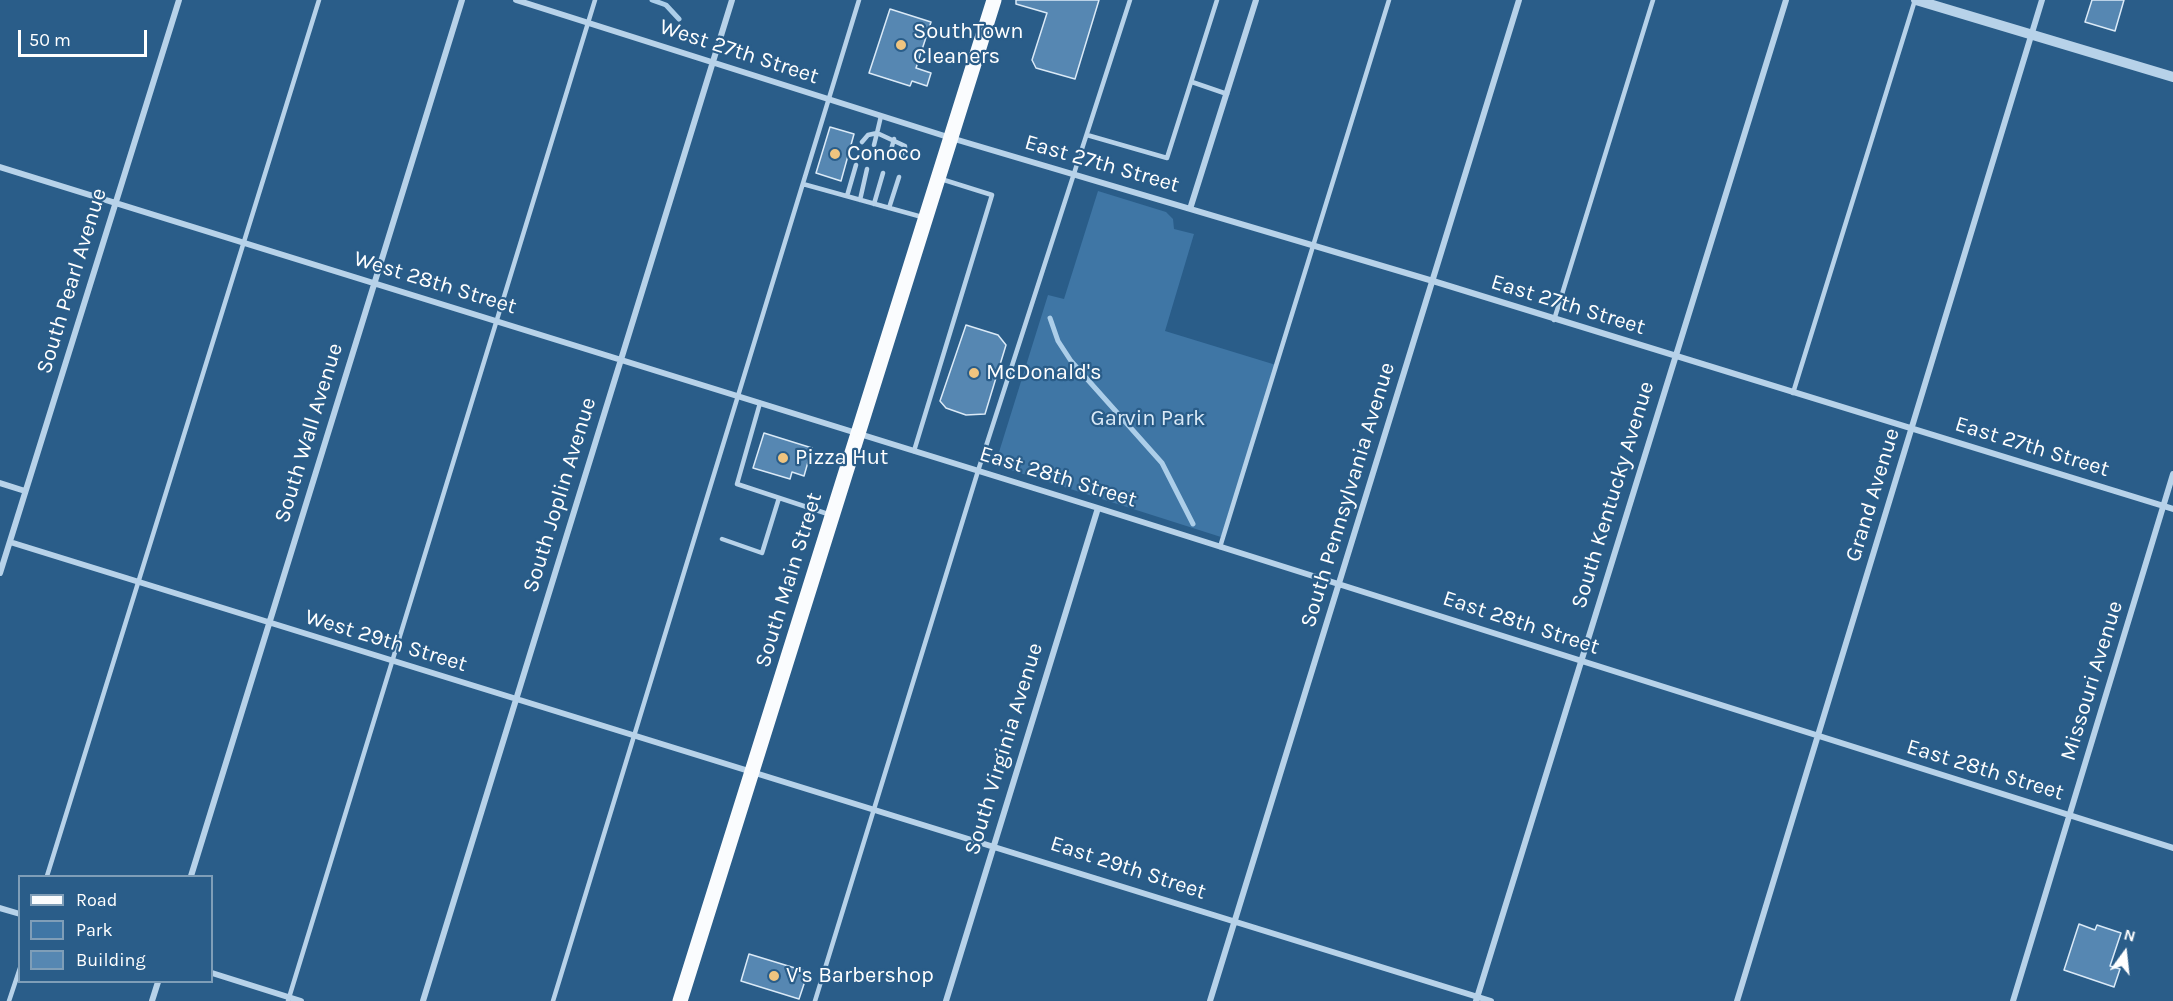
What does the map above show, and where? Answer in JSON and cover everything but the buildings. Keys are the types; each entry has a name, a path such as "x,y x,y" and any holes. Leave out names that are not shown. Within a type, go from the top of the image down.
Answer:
{"main road":[{"name":"South Main Street","path":"680,1001 994,0"}],"street":[{"name":"South Pearl Avenue","path":"0,573 179,0"},
{"name":"South Wall Avenue","path":"191,875 462,0"},
{"name":"West 27th Street","path":"516,0 951,138"},
{"name":"South Joplin Avenue","path":"423,1001 732,0"},
{"path":"1190,209 1256,0"},
{"name":"South Pennsylvania Avenue","path":"1210,1001 1519,0"},
{"name":"South Kentucky Avenue","path":"1477,999 1786,0"},
{"path":"1915,0 2173,77"},
{"name":"Grand Avenue","path":"1737,1001 1820,736 2042,0"},
{"name":"East 27th Street","path":"951,138 1433,281 2173,509"},
{"name":"West 28th Street","path":"0,167 858,434"},
{"name":"East 28th Street","path":"858,434 2173,848"},
{"name":"Missouri Avenue","path":"2013,1001 2173,474"},
{"path":"0,483 25,491"},
{"name":"South Virginia Avenue","path":"946,1001 1098,508"},
{"name":"West 29th Street","path":"10,542 753,772"},
{"name":"East 29th Street","path":"753,772 994,845 1477,999 1491,1001"},
{"path":"0,908 18,913"},
{"path":"213,973 289,999 302,1001"},
{"path":"152,1001 157,983"}],"lane":[{"path":"48,875 319,0"},
{"path":"289,999 596,0"},
{"path":"553,1001 859,0"},
{"path":"814,1001 978,471 1130,0"},
{"path":"1087,135 1167,158 1217,0"},
{"path":"1220,547 1389,0"},
{"path":"1554,320 1653,0"},
{"path":"1793,393 1915,0"},
{"path":"1192,82 1227,94"},
{"path":"874,145 881,116"},
{"path":"862,142 868,135 877,133 894,139 904,146 905,154"},
{"path":"891,150 894,139"},
{"path":"847,196 856,165"},
{"path":"860,200 867,168"},
{"path":"874,204 883,173"},
{"path":"889,208 899,177"},
{"path":"914,451 992,195 938,178"},
{"path":"803,184 926,218"},
{"path":"760,403 737,484 833,516"},
{"path":"722,539 762,553 779,498"},
{"path":"9,1001 18,974"}],"green space":[{"name":"Garvin Park","path":"1098,191 1166,212 1173,219 1174,229 1194,234 1165,331 1276,365 1221,537 995,465 1048,295 1064,299"}],"waterway":[{"path":"652,0 666,5 679,19"},
{"path":"1050,318 1058,341 1071,361 1162,463 1193,524"}],"place":[{"name":"SouthTown Cleaners","path":"901,45"},
{"name":"Conoco","path":"835,154"},
{"name":"McDonald's","path":"974,373"},
{"name":"Pizza Hut","path":"783,458"},
{"name":"V's Barbershop","path":"774,976"}]}
